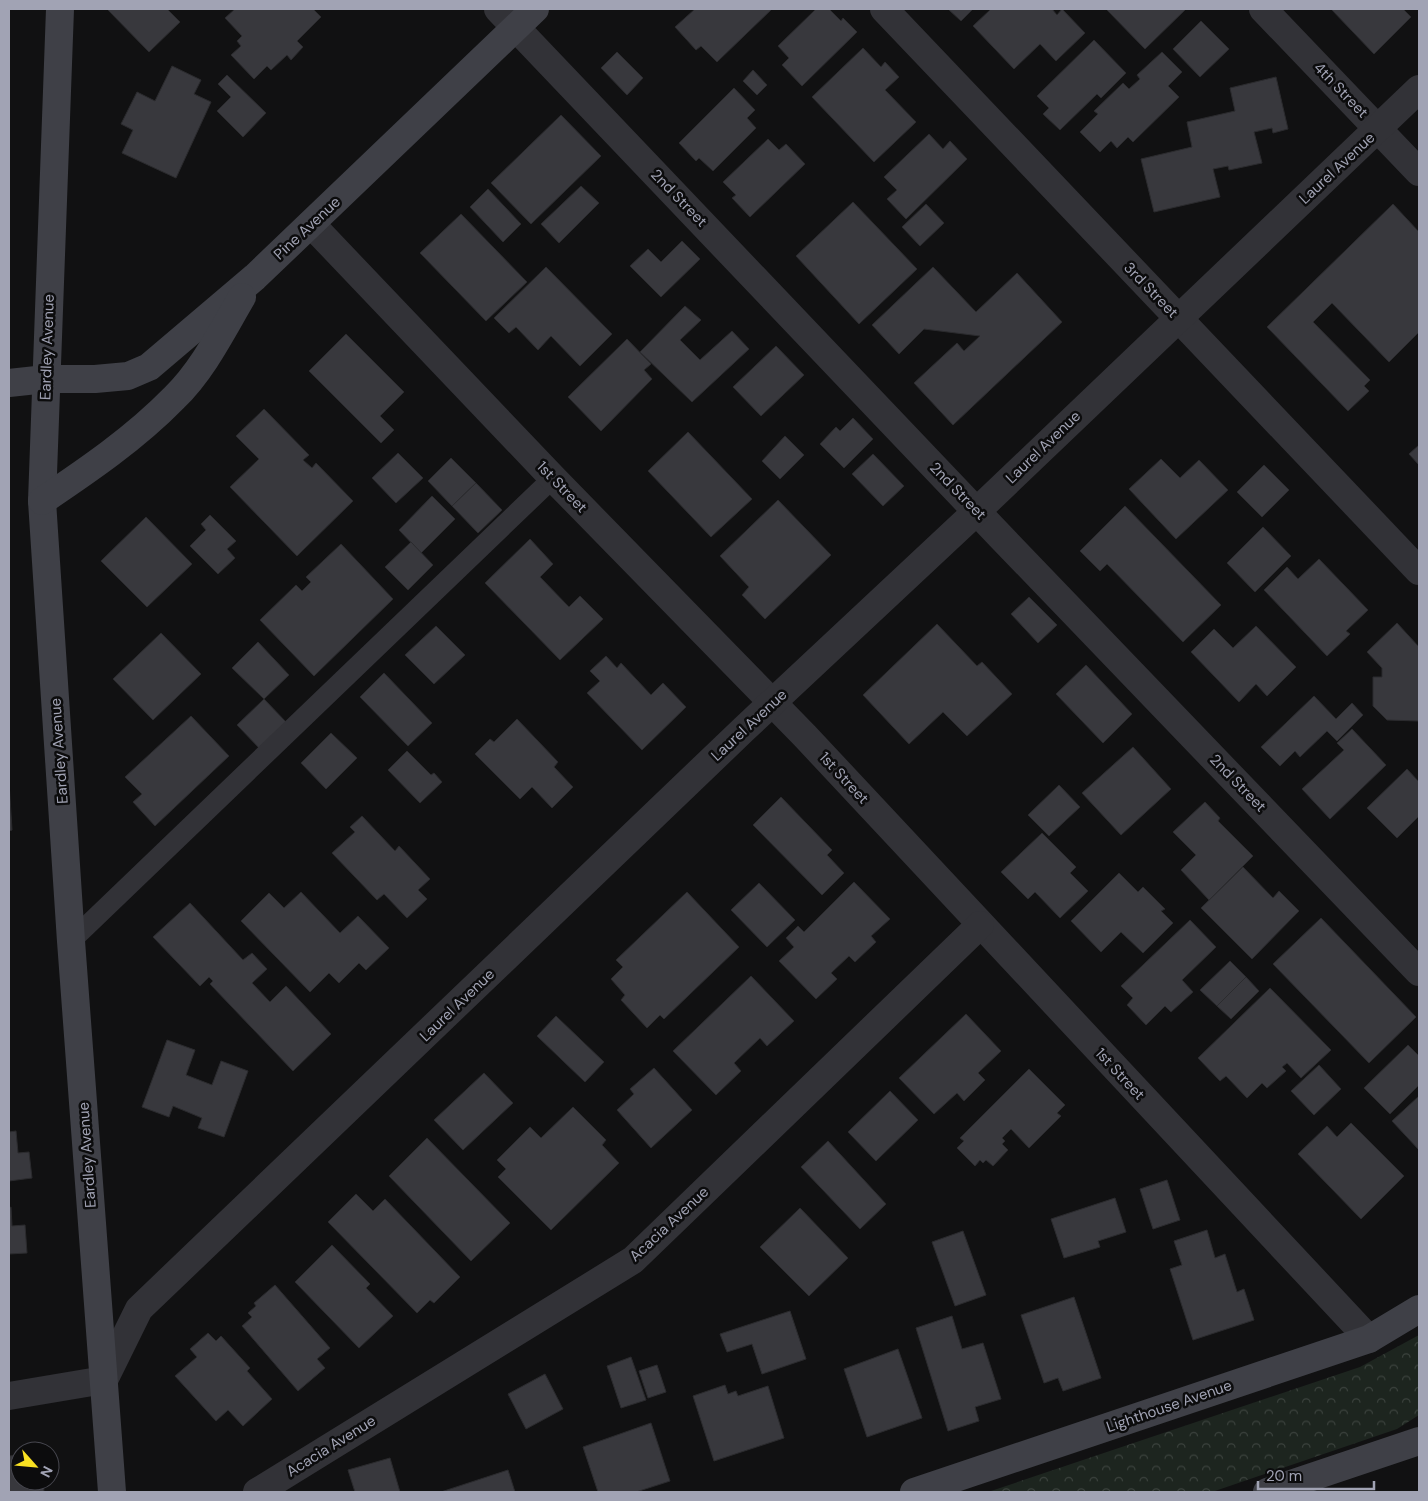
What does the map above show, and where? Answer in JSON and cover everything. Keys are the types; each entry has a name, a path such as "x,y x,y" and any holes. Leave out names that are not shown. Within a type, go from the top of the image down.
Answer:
{"main road":[{"name":"Eardley Avenue","path":"61,10 42,502 71,941 112,1492"},
{"name":"Pine Avenue","path":"9,383 46,379 95,379 128,376 149,367 255,277 312,224 516,15"},
{"path":"42,502 121,445 175,397 202,363 255,277"},
{"name":"Lighthouse Avenue","path":"914,1492 1369,1339 1419,1309"},
{"path":"1267,1492 1419,1440"}],"street":[{"name":"3rd Street","path":"884,9 1419,571"},
{"name":"4th Street","path":"1262,9 1419,172"},
{"name":"2nd Street","path":"516,15 977,511 1419,972"},
{"name":"Laurel Avenue","path":"104,1380 139,1309 772,703 977,511 1419,89"},
{"name":"1st Street","path":"312,224 553,478 772,703 1369,1339"},
{"name":"Acacia Avenue","path":"257,1492 632,1260 980,925"},
{"path":"9,1396 104,1380"}],"lane":[{"path":"71,941 553,478"}],"green space":[{"path":"1419,1335 1419,1415 1397,1429 1212,1492 988,1492 1360,1367"}],"building":[{"path":"107,9 167,9 180,22 149,52"},
{"path":"235,9 313,9 321,17 297,41 303,47 291,60 287,55 271,70 267,66 254,79 231,55 241,46 237,41 242,36 225,18"},
{"path":"695,9 772,9 717,62 701,46 696,50 675,27"},
{"path":"816,9 829,9 841,21 843,18 857,32 802,86 782,65 789,58 778,46"},
{"path":"948,9 973,9 961,21"},
{"path":"991,9 1052,9 1057,15 1062,9 1085,33 1056,61 1040,44 1014,69 973,26"},
{"path":"1106,9 1186,9 1145,49"},
{"path":"1331,9 1403,9 1411,17 1374,54"},
{"path":"1201,21 1229,49 1200,77 1173,49"},
{"path":"1094,40 1126,73 1101,98 1097,94 1060,130 1043,114 1049,108 1037,96"},
{"path":"863,48 881,67 885,62 899,77 885,90 916,122 874,162 812,97"},
{"path":"617,52 643,78 627,95 601,68"},
{"path":"1162,52 1182,72 1168,86 1179,97 1133,142 1128,137 1117,148 1111,141 1100,152 1080,132 1098,114 1094,111 1123,83 1129,89 1140,79 1137,75"},
{"path":"172,66 201,80 194,94 211,102 176,178 122,153 133,130 121,124 137,92 155,101"},
{"path":"753,70 767,85 757,95 743,81"},
{"path":"227,75 266,113 243,137 217,111 231,97 218,84"},
{"path":"1276,77 1288,129 1273,133 1272,128 1254,132 1262,163 1229,170 1228,166 1213,169 1220,197 1154,212 1141,159 1192,147 1187,122 1235,111 1230,88"},
{"path":"734,88 755,110 747,118 756,128 713,171 699,158 696,161 679,143"},
{"path":"561,115 601,156 531,224 491,183"},
{"path":"929,134 943,149 950,141 967,159 906,219 887,199 897,190 884,177"},
{"path":"768,139 779,150 786,144 805,164 750,217 732,198 736,195 723,182"},
{"path":"581,186 599,203 559,243 541,224"},
{"path":"488,189 521,224 503,242 470,207"},
{"path":"853,202 917,269 859,324 796,256"},
{"path":"926,204 944,223 920,246 902,227"},
{"path":"1393,204 1419,232 1419,332 1389,362 1332,303 1313,322 1370,380 1364,386 1369,391 1348,411 1267,327"},
{"path":"461,214 527,282 486,321 420,253"},
{"path":"682,241 700,259 661,297 630,266 648,249 661,262"},
{"path":"546,267 612,334 580,366 551,336 538,350 516,327 509,333 494,318"},
{"path":"933,267 976,312 1017,273 1062,322 953,425 914,383 957,343 964,351 980,336 924,329 899,354 872,325"},
{"path":"685,306 701,320 680,340 700,360 732,331 749,349 692,402 640,352"},
{"path":"346,334 404,392 380,416 394,430 381,443 309,371"},
{"path":"627,339 651,364 644,370 652,379 601,431 568,397"},
{"path":"776,346 804,375 761,416 733,387"},
{"path":"264,409 309,455 303,460 312,468 316,463 353,501 297,556 230,487 259,459 236,436"},
{"path":"853,418 873,439 844,468 820,444 836,427 840,431"},
{"path":"688,432 752,499 711,537 648,471"},
{"path":"785,436 804,455 780,479 762,461"},
{"path":"1419,445 1419,465 1409,454"},
{"path":"398,453 423,478 396,503 372,478"},
{"path":"873,454 904,486 883,506 852,474"},
{"path":"451,458 476,483 452,506 428,481"},
{"path":"1161,459 1180,478 1199,460 1228,490 1176,539 1129,489"},
{"path":"1264,465 1289,490 1262,517 1237,492"},
{"path":"476,483 502,510 478,533 452,506"},
{"path":"432,496 455,519 421,553 399,530"},
{"path":"778,500 831,555 765,619 742,595 749,587 720,556"},
{"path":"1125,506 1221,605 1183,642 1107,564 1100,571 1080,551"},
{"path":"210,515 236,541 227,549 235,558 218,574 190,546 206,530 201,524"},
{"path":"146,517 192,564 147,607 101,561"},
{"path":"1263,527 1291,556 1255,592 1227,563"},
{"path":"530,539 553,564 540,577 569,607 580,596 603,619 560,660 485,583"},
{"path":"411,542 433,565 408,590 385,567"},
{"path":"341,544 393,599 314,676 260,620 296,585 302,591 311,582 306,577"},
{"path":"1319,559 1368,610 1346,631 1350,634 1327,656 1264,590 1287,567 1298,579"},
{"path":"1029,597 1057,625 1038,643 1011,614"},
{"path":"1397,623 1419,647 1419,721 1387,720 1373,706 1373,677 1382,677 1382,668 1367,652"},
{"path":"937,624 977,666 982,662 1012,694 967,736 943,712 909,744 863,695"},
{"path":"436,626 465,655 434,684 405,655"},
{"path":"1256,626 1296,667 1267,696 1256,684 1239,702 1191,652 1214,629 1233,648"},
{"path":"161,633 201,674 153,720 113,679"},
{"path":"258,642 289,675 264,699 232,668"},
{"path":"606,656 617,668 621,663 651,695 663,683 686,707 642,750 587,693 600,681 590,671"},
{"path":"1086,665 1132,714 1103,743 1056,694"},
{"path":"384,673 432,723 408,746 360,697"},
{"path":"1314,696 1336,719 1352,703 1363,715 1337,741 1327,731 1300,757 1295,751 1280,766 1261,747"},
{"path":"264,699 287,723 260,749 237,725"},
{"path":"191,716 229,756 155,826 133,802 142,794 125,777"},
{"path":"517,719 558,762 554,767 573,787 552,808 532,787 520,799 475,754 490,739 494,742"},
{"path":"1352,729 1386,765 1330,819 1302,789 1344,750 1337,743"},
{"path":"331,733 357,758 326,789 301,763"},
{"path":"1133,747 1171,789 1121,835 1082,793"},
{"path":"407,751 431,775 434,773 442,782 420,803 388,770"},
{"path":"1407,769 1419,782 1419,816 1397,838 1367,808"},
{"path":"9,782 12,830 9,831"},
{"path":"1059,785 1080,807 1049,836 1028,815"},
{"path":"781,797 832,850 827,855 844,873 822,895 753,825"},
{"path":"1205,802 1220,818 1218,821 1253,856 1209,900 1181,870 1196,855 1173,832"},
{"path":"362,816 395,851 399,846 430,879 418,890 427,899 407,918 384,894 377,900 332,853 355,832 350,827"},
{"path":"1042,833 1076,867 1070,873 1088,891 1060,918 1035,892 1028,899 1001,872"},
{"path":"1243,867 1273,898 1279,891 1299,911 1252,959 1201,908"},
{"path":"1119,873 1138,892 1143,887 1165,909 1161,911 1173,923 1143,953 1121,932 1101,952 1071,921"},
{"path":"854,882 890,919 871,936 876,942 855,962 849,956 831,973 837,979 816,999 779,961 794,947 786,938 798,926 804,932"},
{"path":"759,883 795,920 767,947 731,910"},
{"path":"301,892 340,933 358,916 389,948 366,970 359,963 339,983 329,973 310,992 241,921 269,893 284,908"},
{"path":"687,892 739,947 664,1019 660,1015 647,1028 621,1000 625,995 611,979 623,967 616,960"},
{"path":"190,903 243,960 252,953 267,969 252,983 270,1002 286,986 331,1034 293,1071 210,984 213,981 209,977 200,986 153,937"},
{"path":"1321,918 1416,1017 1369,1063 1273,964"},
{"path":"1190,920 1216,947 1182,980 1193,992 1171,1012 1165,1006 1146,1025 1127,1005 1133,998 1121,986"},
{"path":"1230,961 1246,977 1217,1006 1200,990"},
{"path":"751,976 794,1021 767,1046 760,1038 734,1063 741,1071 716,1095 673,1051"},
{"path":"1246,977 1259,991 1231,1019 1217,1006"},
{"path":"1270,988 1331,1050 1301,1078 1287,1063 1282,1067 1286,1071 1267,1088 1262,1083 1247,1098 1226,1076 1220,1081 1198,1058"},
{"path":"966,1014 1001,1051 978,1073 985,1080 964,1101 957,1093 934,1114 899,1078"},
{"path":"556,1016 604,1062 585,1082 537,1036"},
{"path":"167,1040 195,1050 186,1075 212,1085 221,1061 248,1071 224,1137 198,1128 202,1118 173,1106 169,1117 142,1107"},
{"path":"1408,1045 1419,1056 1419,1085 1390,1114 1364,1088"},
{"path":"1319,1065 1341,1089 1314,1115 1291,1091"},
{"path":"654,1068 692,1110 651,1148 617,1110 634,1094 630,1089"},
{"path":"1029,1069 1065,1105 1057,1113 1061,1116 1029,1148 1011,1129 1002,1138 1005,1141 1002,1144 1008,1150 993,1166 986,1160 983,1163 980,1160 975,1166 957,1148 964,1141 960,1138"},
{"path":"484,1073 513,1103 463,1150 434,1120"},
{"path":"890,1091 918,1120 876,1161 848,1132"},
{"path":"1419,1096 1419,1150 1392,1121"},
{"path":"573,1107 606,1140 602,1145 619,1163 551,1230 498,1177 506,1169 497,1160 530,1127 541,1138"},
{"path":"1351,1123 1404,1176 1361,1219 1298,1154 1327,1126 1337,1137"},
{"path":"16,1131 18,1153 29,1152 32,1178 9,1181 9,1132"},
{"path":"427,1138 510,1223 471,1261 389,1176"},
{"path":"828,1141 886,1204 860,1229 801,1167"},
{"path":"1167,1180 1180,1220 1153,1229 1140,1189"},
{"path":"356,1194 373,1211 385,1199 460,1277 434,1303 430,1300 417,1313 328,1222"},
{"path":"1115,1198 1126,1232 1098,1241 1100,1247 1064,1258 1051,1219"},
{"path":"11,1207 12,1226 25,1225 27,1253 9,1254 9,1208"},
{"path":"800,1208 848,1258 809,1296 760,1247"},
{"path":"1207,1230 1215,1258 1225,1254 1237,1292 1244,1289 1254,1320 1193,1340 1170,1269 1182,1265 1174,1241"},
{"path":"963,1231 986,1295 955,1306 932,1242"},
{"path":"332,1245 370,1284 366,1288 393,1316 359,1348 295,1282"},
{"path":"275,1285 330,1348 317,1359 325,1368 298,1391 242,1326 252,1317 248,1313 256,1306 254,1303"},
{"path":"1074,1297 1101,1378 1063,1391 1058,1378 1044,1383 1021,1315"},
{"path":"790,1311 806,1359 762,1374 752,1344 727,1352 720,1334"},
{"path":"952,1316 962,1349 983,1343 1001,1399 975,1407 979,1421 948,1431 916,1328"},
{"path":"208,1333 216,1341 221,1336 250,1368 247,1371 272,1399 243,1426 228,1410 216,1421 175,1376 197,1357 190,1349"},
{"path":"898,1349 922,1418 867,1437 844,1369"},
{"path":"631,1357 646,1400 621,1408 607,1366"},
{"path":"657,1365 666,1392 648,1398 639,1371"},
{"path":"545,1374 563,1409 526,1429 508,1394"},
{"path":"725,1385 728,1394 736,1391 738,1396 768,1386 784,1438 714,1461 693,1396"},
{"path":"651,1423 670,1481 636,1492 598,1492 583,1447"},
{"path":"9,1456 10,1491 44,1492 9,1492"},
{"path":"390,1458 400,1492 355,1492 348,1470"},
{"path":"508,1470 515,1492 441,1492"}]}
